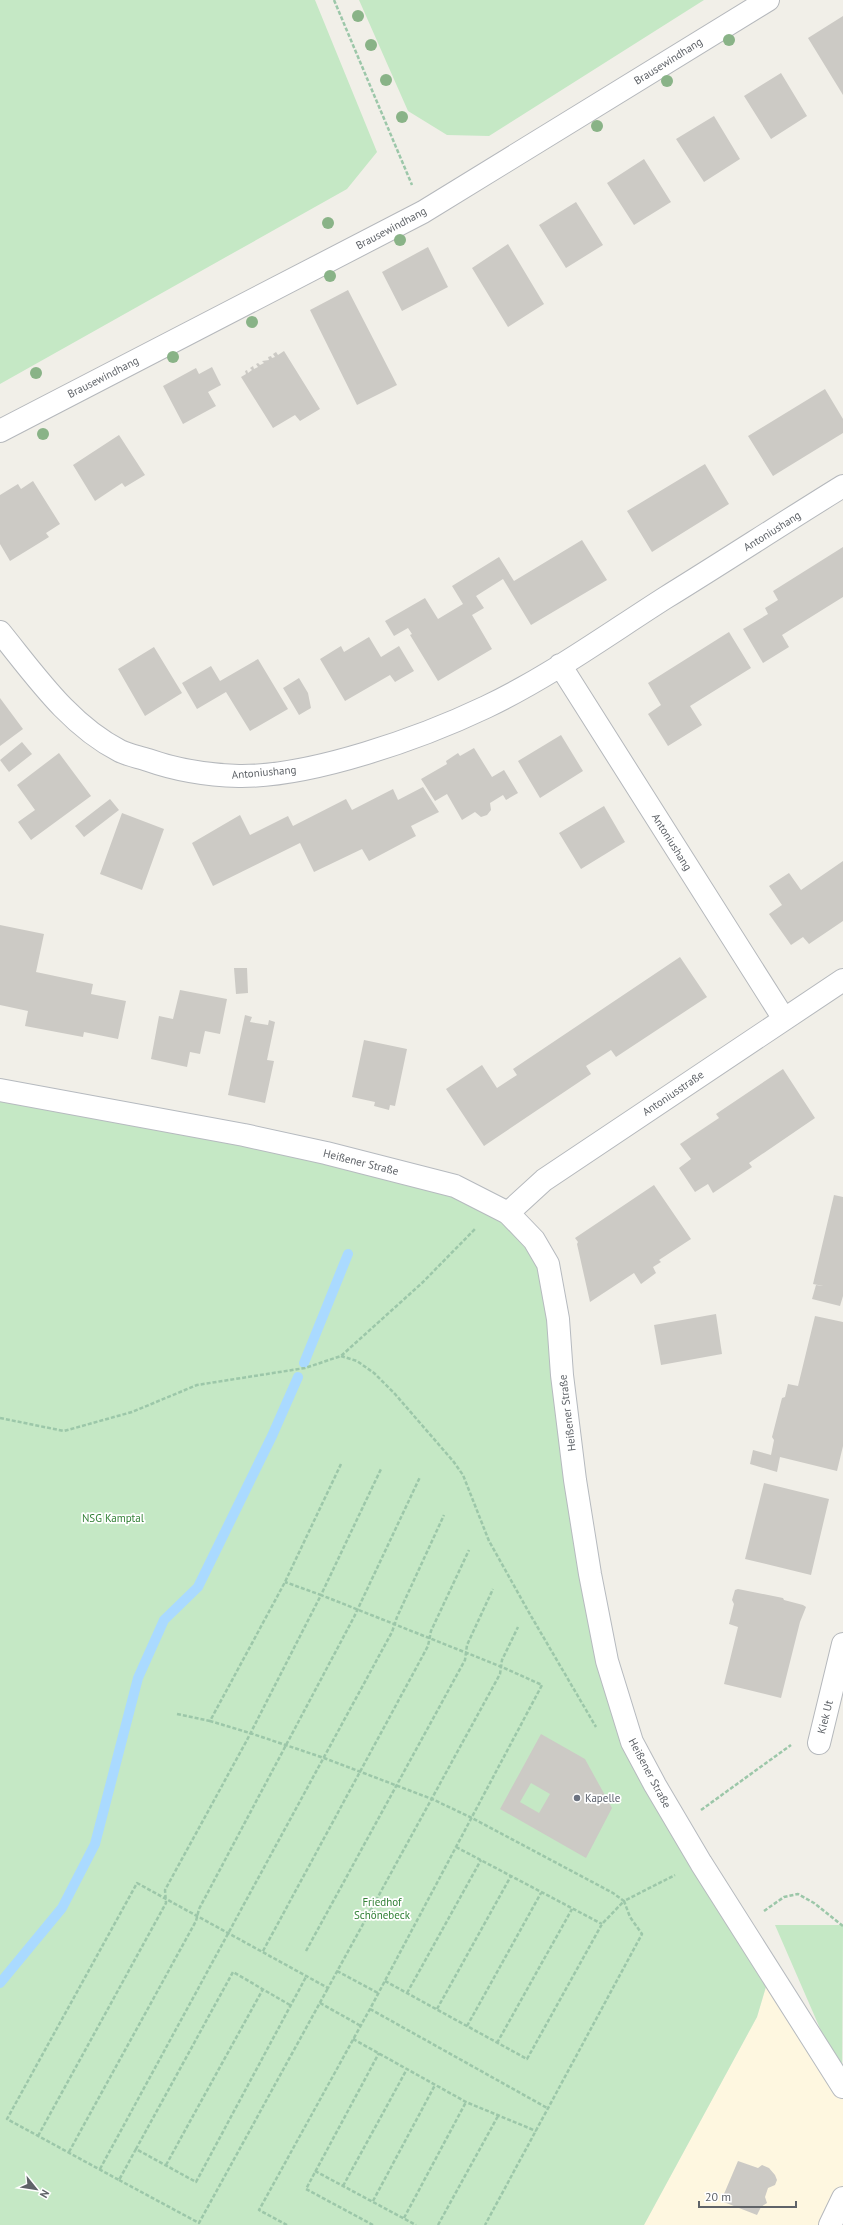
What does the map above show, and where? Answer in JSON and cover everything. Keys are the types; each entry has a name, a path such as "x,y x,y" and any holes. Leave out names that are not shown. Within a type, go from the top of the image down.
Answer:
{"street":[{"name":"Brausewindhang","path":"0,431 423,212 768,0"},
{"name":"Antoniushang","path":"0,632 51,696 85,729 121,751 167,767 240,776 302,769 395,743 442,726 487,706 560,665 843,486"},
{"name":"Antoniushang","path":"560,665 784,1019"},
{"name":"Antoniusstraße","path":"500,1208 843,980"},
{"name":"Heißener Straße","path":"0,1090 244,1135 326,1153 455,1186 500,1208 534,1240 548,1264 558,1319 562,1375 575,1480 590,1574 607,1661 632,1742 701,1863 843,2087"},
{"name":"Kiek Ut","path":"819,1743 843,1644"},
{"path":"830,2225 843,2198"}],"path":[{"path":"334,0 423,212"},
{"path":"0,1418 64,1430 132,1412 197,1385 305,1368 341,1356 422,1283 481,1224 500,1208"},
{"path":"341,1356 357,1361 374,1373 400,1399 453,1461 463,1475 490,1541 531,1616 599,1732"},
{"path":"210,1721 285,1582 341,1464"},
{"path":"38,2136 166,1903 165,1890 250,1732 321,1595 381,1469"},
{"path":"69,2152 196,1921 197,1915 357,1609 420,1476"},
{"path":"100,2169 392,1632 394,1624 444,1515"},
{"path":"263,1951 430,1639 432,1631 469,1550"},
{"path":"285,1582 502,1667 542,1685 370,2009 259,2210 287,2225"},
{"path":"306,1951 465,1660 467,1645 493,1589"},
{"path":"328,1988 138,1883 8,2119 199,2223 432,1799 502,1667 502,1660 518,1627"},
{"path":"177,1714 250,1732 432,1799 472,1818 613,1893 624,1901 630,1917 642,1934 549,2109 485,2225"},
{"path":"679,1826 741,1779 795,1742 819,1743"},
{"path":"456,1847 602,1924"},
{"path":"407,1993 480,1860"},
{"path":"385,1981 527,2059 602,1924 624,1901 701,1863"},
{"path":"437,2009 511,1876"},
{"path":"467,2026 541,1893"},
{"path":"742,1929 784,1897 798,1894 814,1903 843,1926"},
{"path":"497,2043 572,1909"},
{"path":"337,1971 378,1993"},
{"path":"119,2180 233,1972 290,2005"},
{"path":"136,2149 196,2182 290,2005 307,1976"},
{"path":"166,2165 262,1989"},
{"path":"320,2003 360,2026"},
{"path":"370,2009 549,2109"},
{"path":"353,2039 466,2102 536,2131"},
{"path":"372,2225 306,2189 379,2053"},
{"path":"343,2186 407,2069"},
{"path":"373,2201 435,2085"},
{"path":"404,2218 466,2102"},
{"path":"438,2225 498,2116"},
{"path":"315,2171 416,2225"}],"shaded area":[{"path":"768,1980 843,2090 843,2191 827,2225 644,2225 757,2017"}],"green space":[{"path":"0,0 315,0 377,152 347,189 0,384"},
{"path":"359,0 704,0 489,136 447,135 408,111"},
{"path":"0,1093 243,1138 492,1207 546,1266 630,1743 768,1980 757,2017 644,2225 0,2225"},
{"path":"775,1925 843,1925 842,2079"}],"building":[{"path":"843,16 843,95 808,38"},
{"path":"781,73 807,116 771,139 744,96"},
{"path":"714,116 740,159 704,182 676,139"},
{"path":"644,159 671,202 634,225 607,183"},
{"path":"576,202 603,245 566,268 539,225"},
{"path":"508,244 544,304 508,327 472,268"},
{"path":"428,247 448,287 402,311 382,272"},
{"path":"348,290 397,385 357,405 310,310"},
{"path":"284,351 320,409 300,421 295,415 273,428 241,377 246,374 245,371 247,370 248,373 252,370 250,368 253,366 254,369 258,367 256,364 258,363 260,365 264,363 262,361 269,360 268,357 275,357 273,354 276,352 278,355"},
{"path":"212,367 221,385 208,392 216,406 183,424 163,386 196,368 199,374"},
{"path":"825,389 843,419 843,433 773,476 748,436"},
{"path":"119,435 145,475 125,487 122,483 95,501 73,465"},
{"path":"705,464 729,504 652,552 627,511"},
{"path":"33,481 60,524 46,533 49,537 10,561 0,544 0,495 18,484 21,489"},
{"path":"582,540 607,580 531,625 503,579 476,596 484,608 472,615 492,649 438,681 410,635 412,634 408,628 394,636 385,621 425,598 438,619 463,604 452,586 499,557 514,581"},
{"path":"843,547 843,597 782,635 789,647 763,663 743,629 768,614 765,608 778,600 773,591"},
{"path":"729,632 751,668 690,706 702,725 668,746 648,714 661,705 648,683"},
{"path":"369,637 381,657 399,646 414,671 395,682 390,675 345,701 320,659 341,646 344,652"},
{"path":"154,647 182,693 145,716 118,669"},
{"path":"258,659 288,709 250,731 226,692 197,709 182,683 211,666 220,681"},
{"path":"299,678 308,693 311,708 299,715 283,688"},
{"path":"0,698 23,729 0,746"},
{"path":"561,735 583,771 540,798 518,761"},
{"path":"22,742 32,754 9,772 0,760"},
{"path":"474,748 492,777 504,770 518,793 506,800 503,795 490,803 491,810 487,815 481,817 475,812 462,820 447,794 435,801 421,779 447,764 446,761 458,753 460,756"},
{"path":"59,753 91,796 31,840 18,822 35,810 17,785"},
{"path":"423,787 439,812 411,826 416,836 369,861 362,849 314,872 300,843 213,886 192,843 240,815 250,835 288,816 293,826 346,799 352,810 393,789 398,800"},
{"path":"110,799 119,810 84,837 75,826"},
{"path":"604,806 625,842 581,869 559,833"},
{"path":"122,813 164,829 142,890 100,874"},
{"path":"843,861 843,921 809,944 803,937 791,945 769,914 782,905 769,886 789,873 801,890"},
{"path":"0,925 44,934 36,972 93,984 91,994 126,1001 118,1039 84,1032 83,1037 25,1026 28,1011 0,1005"},
{"path":"680,957 707,997 616,1057 611,1050 586,1066 591,1074 484,1146 446,1089 482,1065 497,1088 517,1075 513,1069"},
{"path":"234,968 247,968 248,993 236,994"},
{"path":"180,990 227,999 220,1034 205,1031 200,1054 190,1052 187,1067 151,1059 159,1016 173,1019"},
{"path":"245,1015 252,1017 250,1022 268,1025 269,1020 275,1022 267,1060 274,1061 265,1103 228,1095"},
{"path":"364,1040 407,1049 395,1106 390,1105 389,1110 374,1106 375,1102 352,1097"},
{"path":"783,1069 815,1118 749,1163 752,1167 713,1193 708,1184 695,1192 679,1168 691,1159 680,1144 719,1118 716,1114"},
{"path":"654,1185 691,1239 659,1260 661,1262 653,1267 656,1273 641,1284 634,1273 590,1302 577,1244 578,1242 575,1238"},
{"path":"834,1195 843,1197 843,1296 840,1306 812,1299 816,1285 823,1286 813,1284"},
{"path":"716,1314 722,1354 661,1365 654,1325"},
{"path":"815,1316 843,1322 843,1446 837,1471 780,1457 777,1472 750,1464 753,1450 771,1455 774,1440 772,1437 782,1398 785,1397 788,1384 798,1386"},
{"path":"764,1483 829,1499 811,1575 745,1559"},
{"path":"738,1589 783,1598 784,1600 806,1607 800,1622 781,1698 724,1684 738,1627 729,1624 734,1604 732,1600 735,1590"},
{"name":"Kapelle","path":"541,1734 585,1759 612,1808 586,1858 500,1809","holes":["531,1783 550,1794 539,1813 520,1802"]},
{"path":"738,2161 758,2168 762,2165 769,2168 777,2180 775,2185 768,2188 765,2197 767,2203 761,2207 757,2215 721,2201"}],"waterway":[{"path":"304,1363 348,1254"},
{"path":"0,1983 62,1908 95,1844 138,1678 164,1620 198,1587 272,1436 298,1377"}],"place":[{"name":"Kapelle","path":"577,1798"}],"park label":[{"name":"NSG Kamptal","path":"113,1518"},
{"name":"Friedhof Schönebeck","path":"382,1908"}]}
